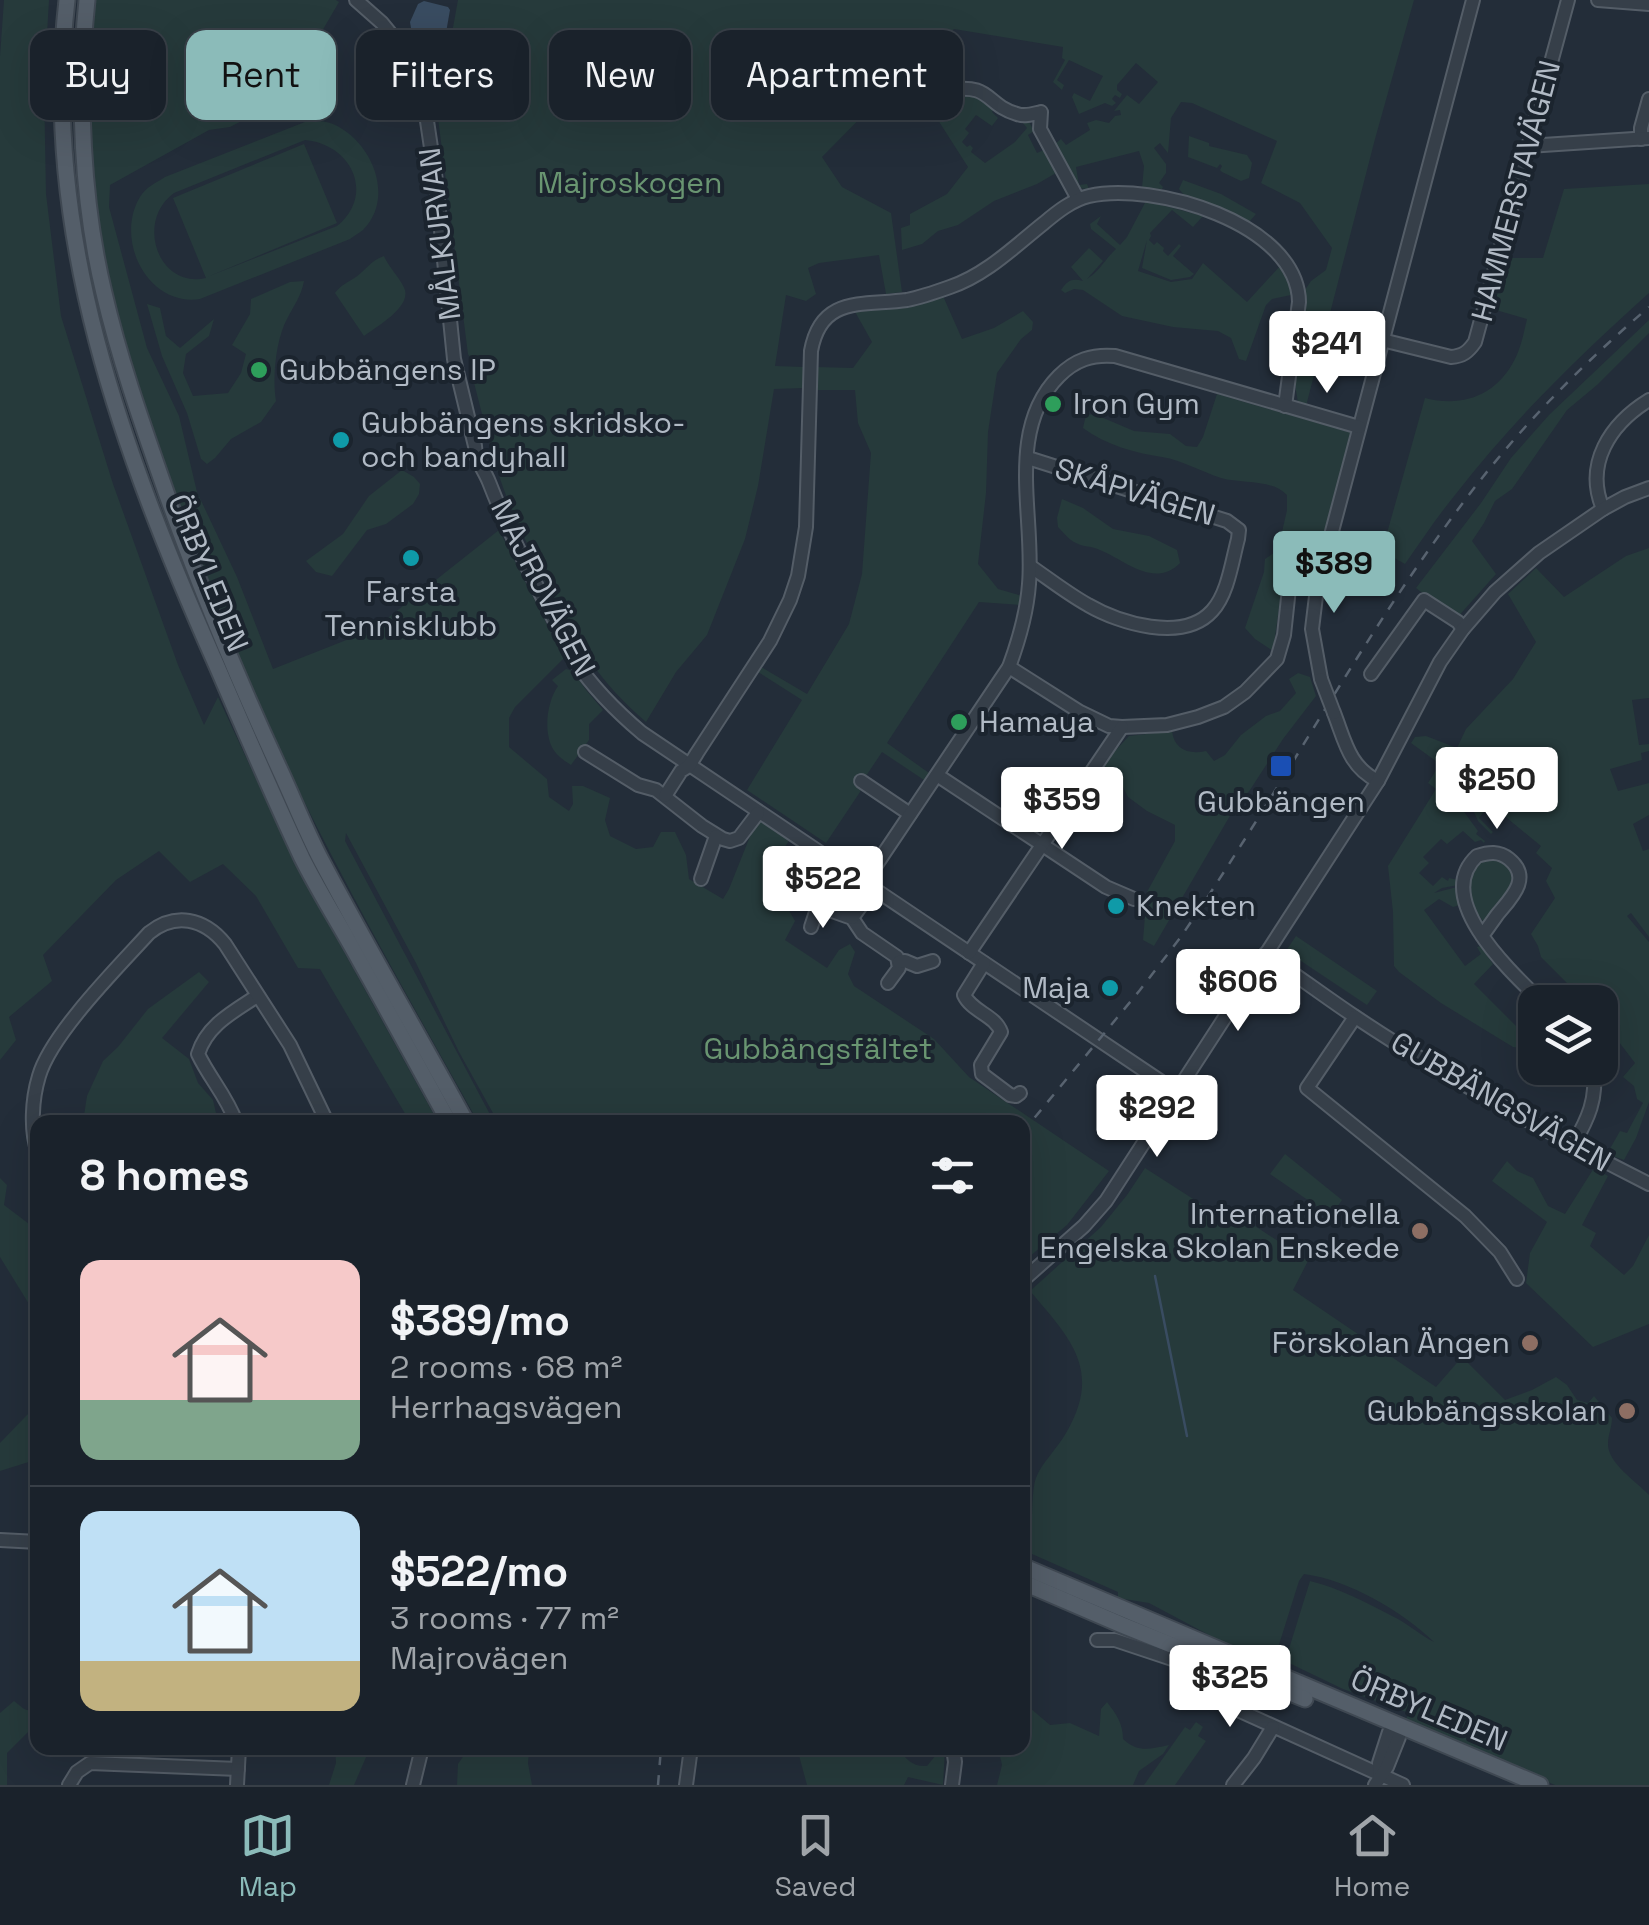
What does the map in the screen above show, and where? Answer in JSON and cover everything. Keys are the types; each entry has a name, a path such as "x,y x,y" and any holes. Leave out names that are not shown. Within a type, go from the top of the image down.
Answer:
{"main road":[{"name":"ÖRBYLEDEN","path":"67,0 62,105 68,196 80,277 130,453 179,582 304,861 445,1115"},
{"name":"ÖRBYLEDEN","path":"87,0 83,100 90,212 103,290 145,433 197,579 319,855 462,1115"},
{"name":"ÖRBYLEDEN","path":"1030,1569 1540,1785"},
{"name":"ÖRBYLEDEN","path":"1030,1585 1513,1785"}],"street":[{"name":"MÅLKURVAN","path":"356,0 400,45 416,75 424,102 457,371"},
{"path":"1378,780 1360,770 1351,758 1320,679 1312,629 1325,554 1473,0"},
{"name":"HAMMERSTAVÄGEN","path":"1382,340 1451,357 1460,356 1475,342 1568,0"},
{"path":"1598,0 1649,4"},
{"path":"963,88 985,92 1003,108 1022,116 1042,112 1040,129 1078,199"},
{"path":"1528,146 1645,139 1642,128 1649,99"},
{"path":"665,796 681,771 689,766 770,640 790,600 806,527 811,351 816,330 828,315 842,308 908,300 963,283 1078,199 1117,192 1170,198 1246,229 1276,249 1287,263 1298,288 1299,302 1285,406"},
{"path":"852,918 910,814 1009,666 1017,645 1030,566 1031,423 1042,397 1058,377 1078,361 1114,356 1359,426"},
{"name":"MAJROVÄGEN","path":"457,371 475,458 484,469 506,527 575,660 610,705 689,766 1175,1091"},
{"path":"1603,510 1596,492 1602,450 1615,428 1649,400"},
{"name":"SKÅPVÄGEN","path":"1028,458 1227,521 1239,530 1220,600 1199,622 1180,627 1161,629 1104,613 1030,566"},
{"path":"1030,1274 1095,1214 1378,780 1440,662 1463,630 1495,592 1572,528 1625,497 1649,488"},
{"path":"1009,666 1108,726 1167,725 1188,720 1224,706 1270,669 1281,648 1291,570 1298,562 1325,554"},
{"path":"1371,674 1424,600 1458,622 1463,630"},
{"path":"969,953 1122,728"},
{"path":"585,752 632,782 656,790 716,836 730,841 739,838 758,813"},
{"path":"937,775 1106,887 1134,899"},
{"path":"861,781 910,814"},
{"path":"701,879 716,836"},
{"path":"1482,936 1512,898 1519,882 1516,867 1498,853 1477,856 1468,865 1463,877 1468,911 1482,936 1502,963 1525,985"},
{"path":"778,878 818,906 852,918 858,929 897,958 899,968 888,983"},
{"path":"811,927 818,906"},
{"path":"32,1115 39,1074 56,1042 160,924 188,918 216,932 237,962 290,1046 324,1115"},
{"name":"GUBBÄNGSVÄGEN","path":"1265,954 1355,1017 1506,1108 1649,1184"},
{"path":"899,962 917,966 934,961"},
{"path":"984,963 964,992 966,1000 998,1024 1001,1032 982,1065 982,1074 1010,1095 1020,1093"},
{"path":"233,1115 198,1054 215,1024 257,996"},
{"name":"GUBBÄNGSVÄGEN","path":"1355,1017 1307,1088 1465,1216 1500,1252 1517,1279"},
{"path":"1573,1145 1592,1110 1595,1085"},
{"path":"0,1540 30,1542"},
{"path":"1097,1640 1115,1640 1187,1664 1229,1706 1377,1780 1403,1785"},
{"path":"1232,1785 1273,1727"},
{"path":"1377,1780 1379,1762 1394,1734"},
{"path":"237,1785 239,1755"},
{"path":"413,1785 420,1755"},
{"path":"686,1785 691,1755"},
{"path":"952,1785 954,1755"},
{"path":"68,1785 90,1763 238,1769"}],"green space":[{"path":"4,0 49,0 47,30 30,30 30,120 45,120 46,194 61,316 113,484 178,665 204,725 218,697 295,863 434,1115 406,1115 320,969 298,968 256,896 223,864 190,882 159,851 116,880 43,955 52,981 9,1017 16,1040 0,1060 0,56"},
{"name":"Gubbängsfältet","path":"95,0 339,2 323,30 186,30 186,120 243,120 209,130 110,185 109,207 147,348 179,416 197,492 237,577 273,669 365,636 499,530 564,658 515,707 509,718 509,747 547,779 549,797 569,811 573,804 572,786 583,786 610,798 605,820 610,836 636,849 653,847 661,832 675,832 686,855 689,879 723,899 757,819 789,841 768,887 786,898 795,921 785,940 827,968 839,950 850,944 855,952 848,974 854,986 934,1039 969,1077 1026,1115 494,1115 346,833 345,841 490,1115 474,1115 301,796 209,587 141,400 115,310 97,218 91,120 166,120 166,30 94,30"},
{"name":"Majroskogen","path":"458,0 1414,0 1306,406 1298,402 1295,385 1305,290 1326,270 1332,248 1300,203 1261,183 1277,141 1192,103 1181,102 1171,118 1168,153 1160,143 1154,148 1166,164 1166,173 1159,183 1162,189 1142,188 1144,166 1139,151 1076,167 1079,185 1087,184 1089,189 1077,188 1055,144 1061,139 1066,145 1090,130 1087,123 1109,123 1121,115 1120,110 1114,111 1127,95 1139,104 1158,82 1136,63 1117,85 1122,94 1112,99 1116,103 1105,103 1079,114 1074,93 1090,101 1103,76 1069,60 1057,80 1064,85 1062,90 1053,82 1065,60 1063,47 954,29 711,30 711,120 858,120 822,157 842,187 891,213 902,292 886,294 879,255 819,263 808,268 816,294 806,301 786,295 775,366 803,367 804,388 774,389 745,539 707,635 676,672 646,722 601,676 568,626 514,515 487,435 473,379 474,366 468,354 438,120 529,120 529,30 453,30"},
{"path":"963,92 996,106 992,112 998,118 992,126 976,115 965,129 969,133 962,142 973,148 971,152 985,163 1015,142 1027,128 1022,122 1025,119 1034,131 1028,135 1037,153 1044,150 1056,173 994,201 922,244 902,250 901,228 910,225 910,214 947,194 968,167 938,120 963,120"},
{"path":"310,120 333,124 358,143 375,171 378,202 373,217 350,239 200,299 181,299 151,282 134,250 133,214 148,188 165,177","holes":["305,140 335,151 353,172 356,186 349,213 337,226 207,277 337,223 304,144 173,198 206,278 189,279 164,263 154,235 156,220 162,205 174,193"]},
{"path":"1189,136 1209,146 1247,155 1252,163 1249,178 1241,181 1222,172 1220,164 1217,168 1188,157"},
{"path":"1183,180 1221,194 1256,214 1249,222 1185,196 1179,189"},
{"path":"1649,184 1649,293 1523,415 1448,503 1405,564 1382,551 1425,398 1453,401 1478,396 1499,382 1517,354 1527,319 1489,308 1502,258 1543,258 1564,189"},
{"path":"1146,201 1203,216 1193,227 1172,210 1150,233 1149,240 1154,245 1157,242 1168,256 1179,244 1173,256 1194,274 1171,280 1142,268 1147,240 1138,271 1171,282 1192,279 1203,263 1247,302 1281,265 1290,282 1291,295 1272,299 1266,305 1246,361 1239,359 1231,338 1218,331 1122,316 1083,290 1061,290 1070,281 1083,281 1071,267 1089,248 1103,261 1087,279 1116,249 1090,224 1101,216 1097,224 1120,245"},
{"path":"384,256 404,287 405,297 391,316 364,336 335,293"},
{"path":"304,281 280,337 276,401 261,422 231,439 207,464 201,459 187,413 162,356 147,304 160,308 166,336 180,348 214,319 209,336 186,354 183,373 193,396 228,393 241,373 246,354 232,345 250,314 251,299 290,282"},
{"path":"943,296 962,339 994,328 1023,311 1033,322 1032,330 997,373 988,432 978,564 998,589 1022,596 1020,605 979,602 887,743 929,773 924,780 882,752 826,843 747,790 802,700 758,672 761,667 807,694 849,624 862,574 871,453 858,423 855,390 816,390 816,367 853,368 872,342 854,310 901,307"},
{"path":"1649,320 1649,333 1567,410 1512,489 1495,501 1472,541 1496,574 1456,619 1416,588 1511,458 1549,415"},
{"path":"1217,394 1352,433 1325,534 1293,553 1285,566 1273,651 1245,628 1265,559 1278,550 1287,495 1273,486 1221,478 1177,461 1121,447 1083,428 1086,415 1094,414 1134,431 1170,434 1186,446 1197,447"},
{"path":"402,470 420,484 413,504 386,524 367,530 332,576 316,572 306,561 343,534 369,496"},
{"path":"1062,499 1113,529 1149,536 1177,550 1180,563 1170,570 1150,573 1073,542 1058,527"},
{"path":"1649,548 1649,698 1632,700 1639,745 1649,744 1649,751 1641,753 1642,760 1610,769 1618,791 1649,783 1649,815 1633,824 1643,851 1649,849 1649,937 1631,913 1627,916 1649,942 1649,1102 1624,1160 1607,1154 1620,1131 1627,1133 1643,1103 1637,1099 1634,1086 1623,1077 1635,1063 1618,1041 1618,985 1569,985 1541,957 1531,934 1555,898 1546,881 1552,868 1536,853 1541,846 1490,804 1479,818 1491,834 1478,821 1474,812 1479,804 1473,794 1462,809 1484,843 1475,842 1463,831 1447,844 1441,839 1423,857 1429,863 1419,873 1433,886 1442,877 1458,880 1458,885 1434,893 1457,887 1460,905 1453,907 1439,899 1424,910 1465,966 1481,954 1477,947 1481,946 1493,964 1474,984 1518,1028 1518,1047 1441,1003 1394,966 1388,866 1436,789 1428,783 1440,764 1411,743 1415,737 1426,736 1457,748 1466,729 1513,679 1536,642 1508,594 1536,568 1564,597 1626,556"},
{"path":"566,669 573,671 603,710 589,724 589,740 571,765 553,749 547,725 558,686 552,680"},
{"path":"1298,673 1310,677 1316,696 1231,814 1154,946 1143,940 1147,892 1175,841 1175,825 1128,797 1122,785 1101,766 1129,736 1172,731 1183,749 1206,751 1214,761 1266,716 1280,711 1296,693 1289,679"},
{"path":"1486,857 1501,859 1513,870 1514,887 1486,926 1473,906 1469,889 1473,865"},
{"path":"1296,936 1377,991 1367,1005 1286,951"},
{"path":"199,972 209,982 162,1038 189,1059 198,1083 213,1100 216,1115 84,1115 87,1096 103,1061 148,1009"},
{"path":"1030,1118 1109,1171 1067,1225 1030,1256"},
{"path":"1285,1154 1342,1200 1331,1216 1270,1174"},
{"path":"1507,1161 1533,1178 1548,1206 1565,1214 1594,1168 1608,1176 1582,1225 1596,1233 1590,1246 1624,1275 1649,1235 1649,1324 1593,1347 1526,1283 1530,1253 1547,1222 1492,1181"},
{"path":"1145,1168 1215,1213 1222,1204 1308,1261 1293,1290 1436,1387 1462,1357 1505,1400 1556,1377 1577,1400 1588,1403 1594,1396 1612,1418 1608,1443 1612,1458 1649,1495 1649,1785 1555,1785 1405,1721 1409,1713 1343,1689 1289,1663 1288,1652 1310,1581 1363,1601 1434,1642 1391,1608 1339,1583 1304,1574 1272,1667 1149,1603 1118,1598 1118,1592 1032,1554 1034,1484 1066,1433 1082,1391 1077,1356 1069,1340 1030,1291 1101,1227"},
{"path":"0,1178 7,1185 4,1205 30,1225 30,1306 0,1257"},
{"path":"28,1414 30,1462 0,1471 0,1443"},
{"path":"14,1701 30,1711 30,1732 7,1753 7,1785 0,1785 0,1713"},
{"path":"1107,1702 1120,1723 1123,1739 1144,1749 1169,1745 1139,1771 1133,1785 997,1785 1002,1765 1000,1755 1030,1755 1030,1708 1050,1725 1070,1723 1099,1736 1101,1709"},
{"path":"1196,1722 1203,1727 1198,1736 1206,1741 1175,1785 1144,1785 1185,1727 1190,1730"},
{"path":"335,1755 367,1755 354,1785 329,1785"},
{"path":"464,1755 529,1755 532,1785 457,1785 458,1764"},
{"path":"799,1755 904,1755 917,1765 927,1766 936,1755 945,1755 943,1785 908,1777 904,1785 807,1785"}],"water":[{"path":"424,1 448,7 446,30 412,30 410,22 418,4"}],"waterway":[{"path":"1155,1276 1187,1436"}],"railway":[{"path":"1030,1123 1180,938 1360,653 1475,487 1558,392 1649,307"},
{"path":"658,1785 660,1755"}],"place":[{"name":"Gubbängens IP","path":"259,370"},
{"name":"Iron Gym","path":"1053,404"},
{"name":"Gubbängens skridsko- och bandyhall","path":"341,440"},
{"name":"Farsta Tennisklubb","path":"411,558"},
{"name":"Hamaya","path":"959,722"},
{"name":"Gubbängen","path":"1281,766"},
{"name":"Knekten","path":"1116,906"},
{"name":"Maja","path":"1110,988"},
{"name":"Internationella Engelska Skolan Enskede","path":"1420,1231"},
{"name":"Förskolan Ängen","path":"1530,1343"},
{"name":"Gubbängsskolan","path":"1627,1411"}]}
